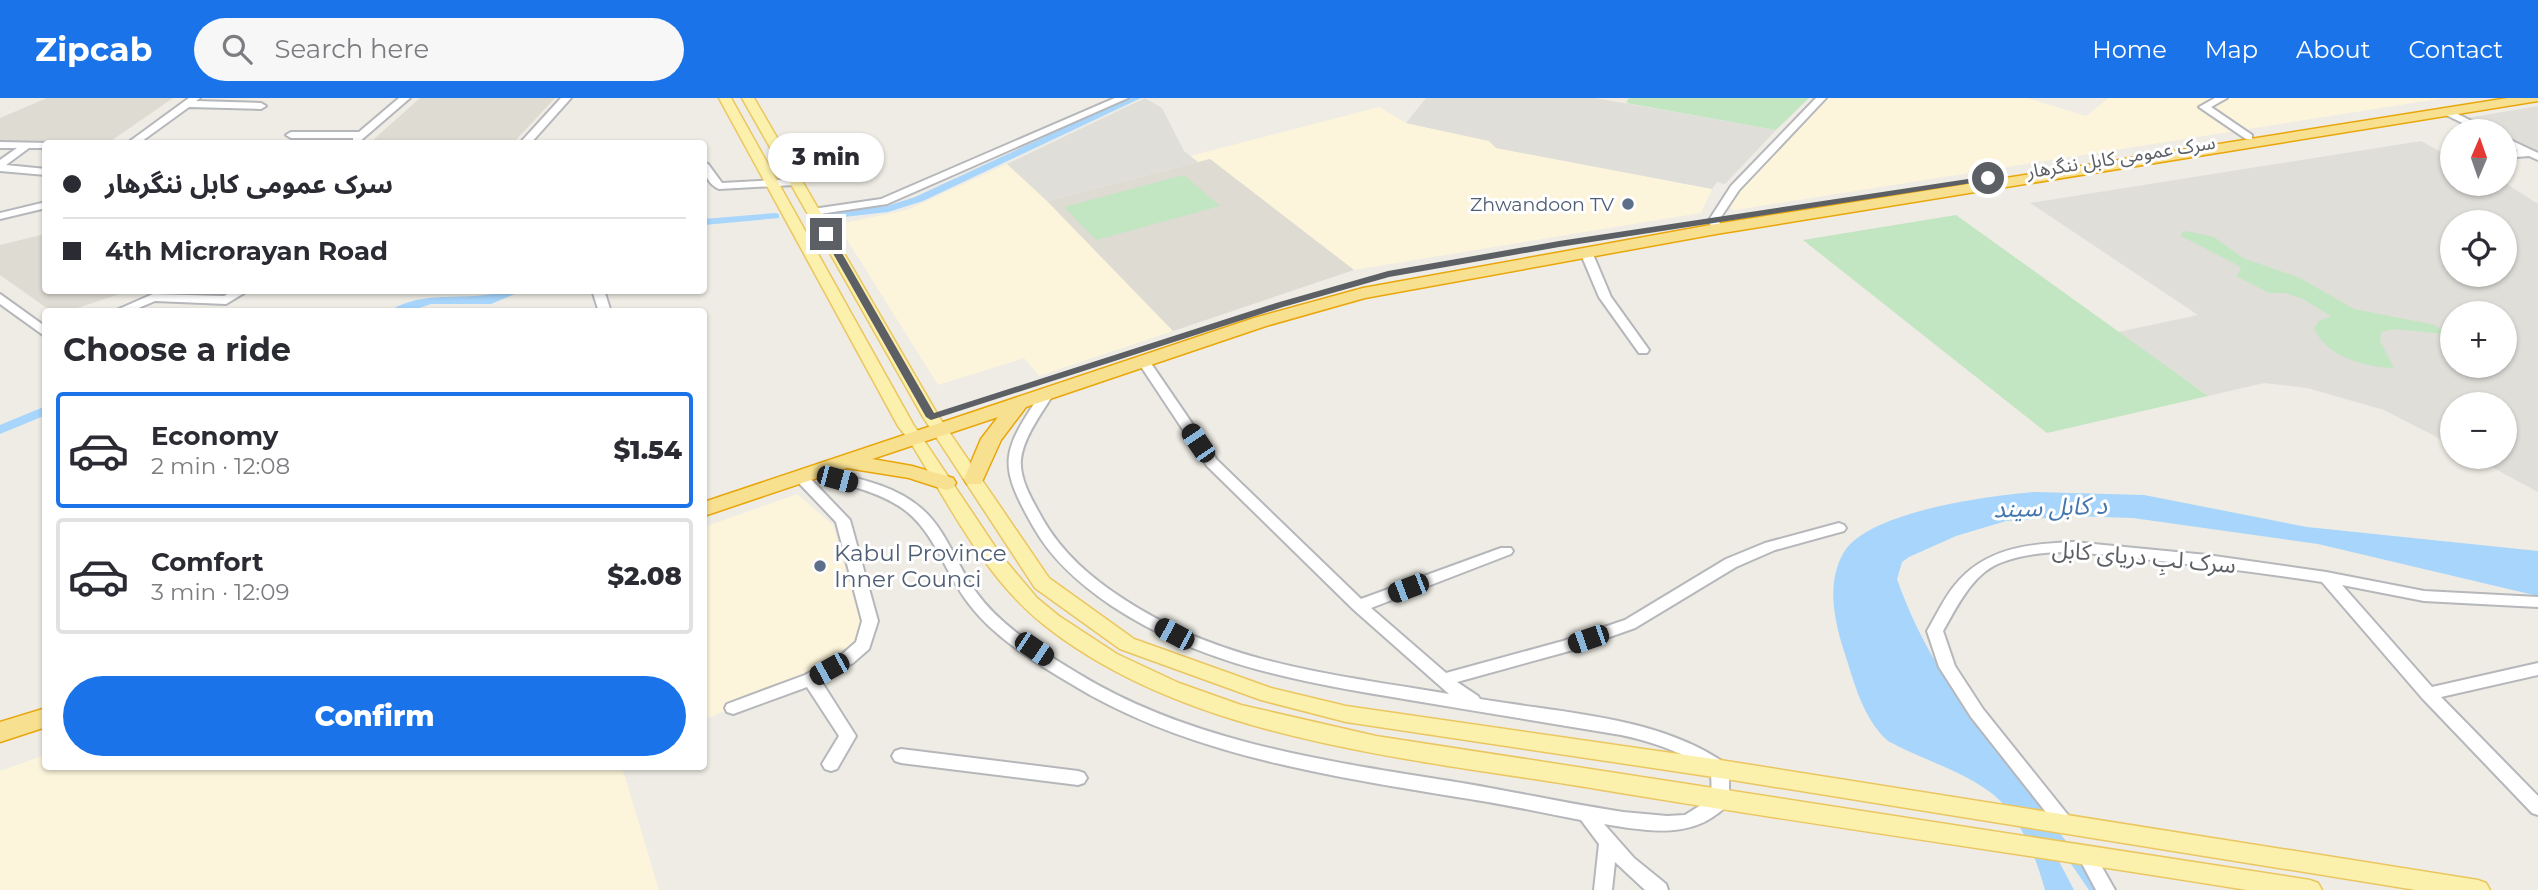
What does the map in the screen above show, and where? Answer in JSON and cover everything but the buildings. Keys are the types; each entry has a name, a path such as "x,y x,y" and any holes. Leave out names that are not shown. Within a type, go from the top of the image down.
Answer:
{"highway":[{"name":"سرک عمومی کابل ننگرهار","path":"1709,228 2249,136 2497,98"},
{"name":"سرک عمومی کابل ننگرهار","path":"936,423 1269,308 1388,274 1779,219 2535,99"},
{"path":"707,496 936,423 1020,402 1261,322 1363,293 1709,228"},
{"path":"974,479 990,439 1020,402"},
{"path":"707,508 844,462 911,431"},
{"path":"844,462 912,472 946,483"},
{"path":"0,732 42,717"},
{"path":"0,745 42,730"}],"main road":[{"path":"725,98 911,431 1008,579 1051,620 1126,668 1249,716 1340,738 2085,858 2209,882 2310,890"},
{"path":"748,98 794,182 936,423 1042,583 1127,644 1268,695 1346,714 1720,769 1905,801 2478,890"}],"street":[{"path":"356,140 405,98"},
{"path":"528,140 566,98"},
{"path":"813,212 863,206 895,198 1123,98"},
{"path":"1709,228 1735,188 1821,98"},
{"path":"2222,98 2204,107 2249,136"},
{"path":"137,140 191,101 261,106"},
{"path":"2447,112 2461,119"},
{"path":"291,135 362,135"},
{"path":"0,145 42,145"},
{"path":"0,167 27,145"},
{"path":"2517,146 2534,155"},
{"path":"0,167 42,172"},
{"path":"707,170 719,186 794,182"},
{"path":"0,216 42,206"},
{"path":"1586,252 1605,297 1643,350"},
{"path":"127,308 153,297 226,300 237,294"},
{"path":"0,298 42,330"},
{"path":"0,312 18,312"},
{"path":"1144,362 1212,463 1359,606 1458,693 1490,708"},
{"path":"807,474 885,492 904,503 926,522 964,585 1001,629 1102,695 1166,723 1244,751 1586,812 1663,823 1696,819 1721,801 1720,769 1702,754 1678,742 1490,708 1312,681 1231,660 1124,607 1082,577 1051,545 1015,483 1012,462 1020,440 1048,393"},
{"path":"733,708 811,679 847,659 863,645 870,621 843,520 807,474"},
{"path":"1444,680 1567,646 1630,624 1731,564 1770,546 1839,528"},
{"name":"سرک لبِ دریای کابل","path":"2063,825 1977,713 1947,667 1935,631 1960,589 1983,566 2018,553 2073,547 2207,560 2325,577 2424,596 2538,602"},
{"path":"1359,606 1506,551"},
{"path":"2325,577 2428,694 2538,808"},
{"path":"2428,694 2538,670"},
{"path":"811,679 848,736 831,764"},
{"path":"901,756 1078,778"},
{"path":"1586,812 1607,845 1630,868 1659,890"},
{"path":"1602,890 1607,845"},
{"path":"2085,858 2106,890"}],"shaded area":[{"path":"47,98 173,98 112,140 0,142 0,118"},
{"path":"420,98 555,98 516,140 373,140"},
{"path":"1145,98 1162,108 1184,151 1198,162 1047,201 1007,164"},
{"path":"1426,98 1595,98 1776,130 1725,184 1717,182 1712,189 1496,148 1489,141 1406,123"},
{"path":"1821,98 2027,98 2086,116 2109,98 2444,98 1735,210 1723,206"},
{"path":"2538,106 2538,156 2517,145 2517,119 2467,118"},
{"path":"1379,107 1406,123 1489,141 1496,148 1712,189 1701,213 1354,270 1210,159 1198,162 1190,156"},
{"path":"2421,141 2440,151 2440,196 2517,196 2517,190 2538,204 2538,492 2495,469 2517,469 2517,392 2440,392 2440,439 2384,410 2307,388 2264,383 2208,396 2118,332 2198,315 2030,203"},
{"path":"1210,159 1354,270 1173,331 1047,201"},
{"path":"1007,164 1047,201 1173,331 1039,376 1024,358 938,385 839,227 844,223 907,210"},
{"path":"42,235 42,294 120,294 77,308 47,308 0,275 0,245"},
{"path":"797,494 833,525 861,624 859,642 847,655 707,719 707,526"},
{"path":"42,756 42,770 623,770 659,890 0,890 0,771"}],"green space":[{"path":"1629,98 1809,98 1776,130 1626,103"},
{"path":"1184,175 1220,206 1096,240 1064,207"},
{"path":"1956,215 2208,396 2047,433 1803,240"},
{"path":"2186,231 2214,237 2243,258 2300,278 2354,309 2435,325 2440,334 2394,329 2381,332 2380,341 2394,368 2359,363 2327,346 2314,328 2319,321 2331,316 2303,299 2285,293 2269,293 2236,276 2241,270 2239,266 2181,236 2181,233"}],"water":[{"name":"د کابل سيند","path":"2034,492 2144,495 2307,527 2538,551 2538,596 2318,544 2133,518 2073,516 2006,521 1956,536 1909,557 1902,562 1897,579 1936,663 1961,703 2101,890 2089,890 2060,848 2052,848 2074,890 2045,890 2025,836 2000,801 1978,784 1888,741 1879,732 1866,711 1840,639 1833,588 1838,564 1844,552 1858,538 1878,526 1932,508"}],"waterway":[{"path":"835,215 888,209 919,199 1136,98"},
{"path":"707,222 775,216"},
{"path":"406,308 430,300 491,300 508,294"},
{"path":"0,430 42,412"}],"place":[{"name":"Zhwandoon TV","path":"1628,204"},
{"name":"Kabul Province Inner Counci","path":"820,566"}],"route":[{"path":"826,234 931,417 1279,305 1388,274 1559,244 1988,178"}]}
